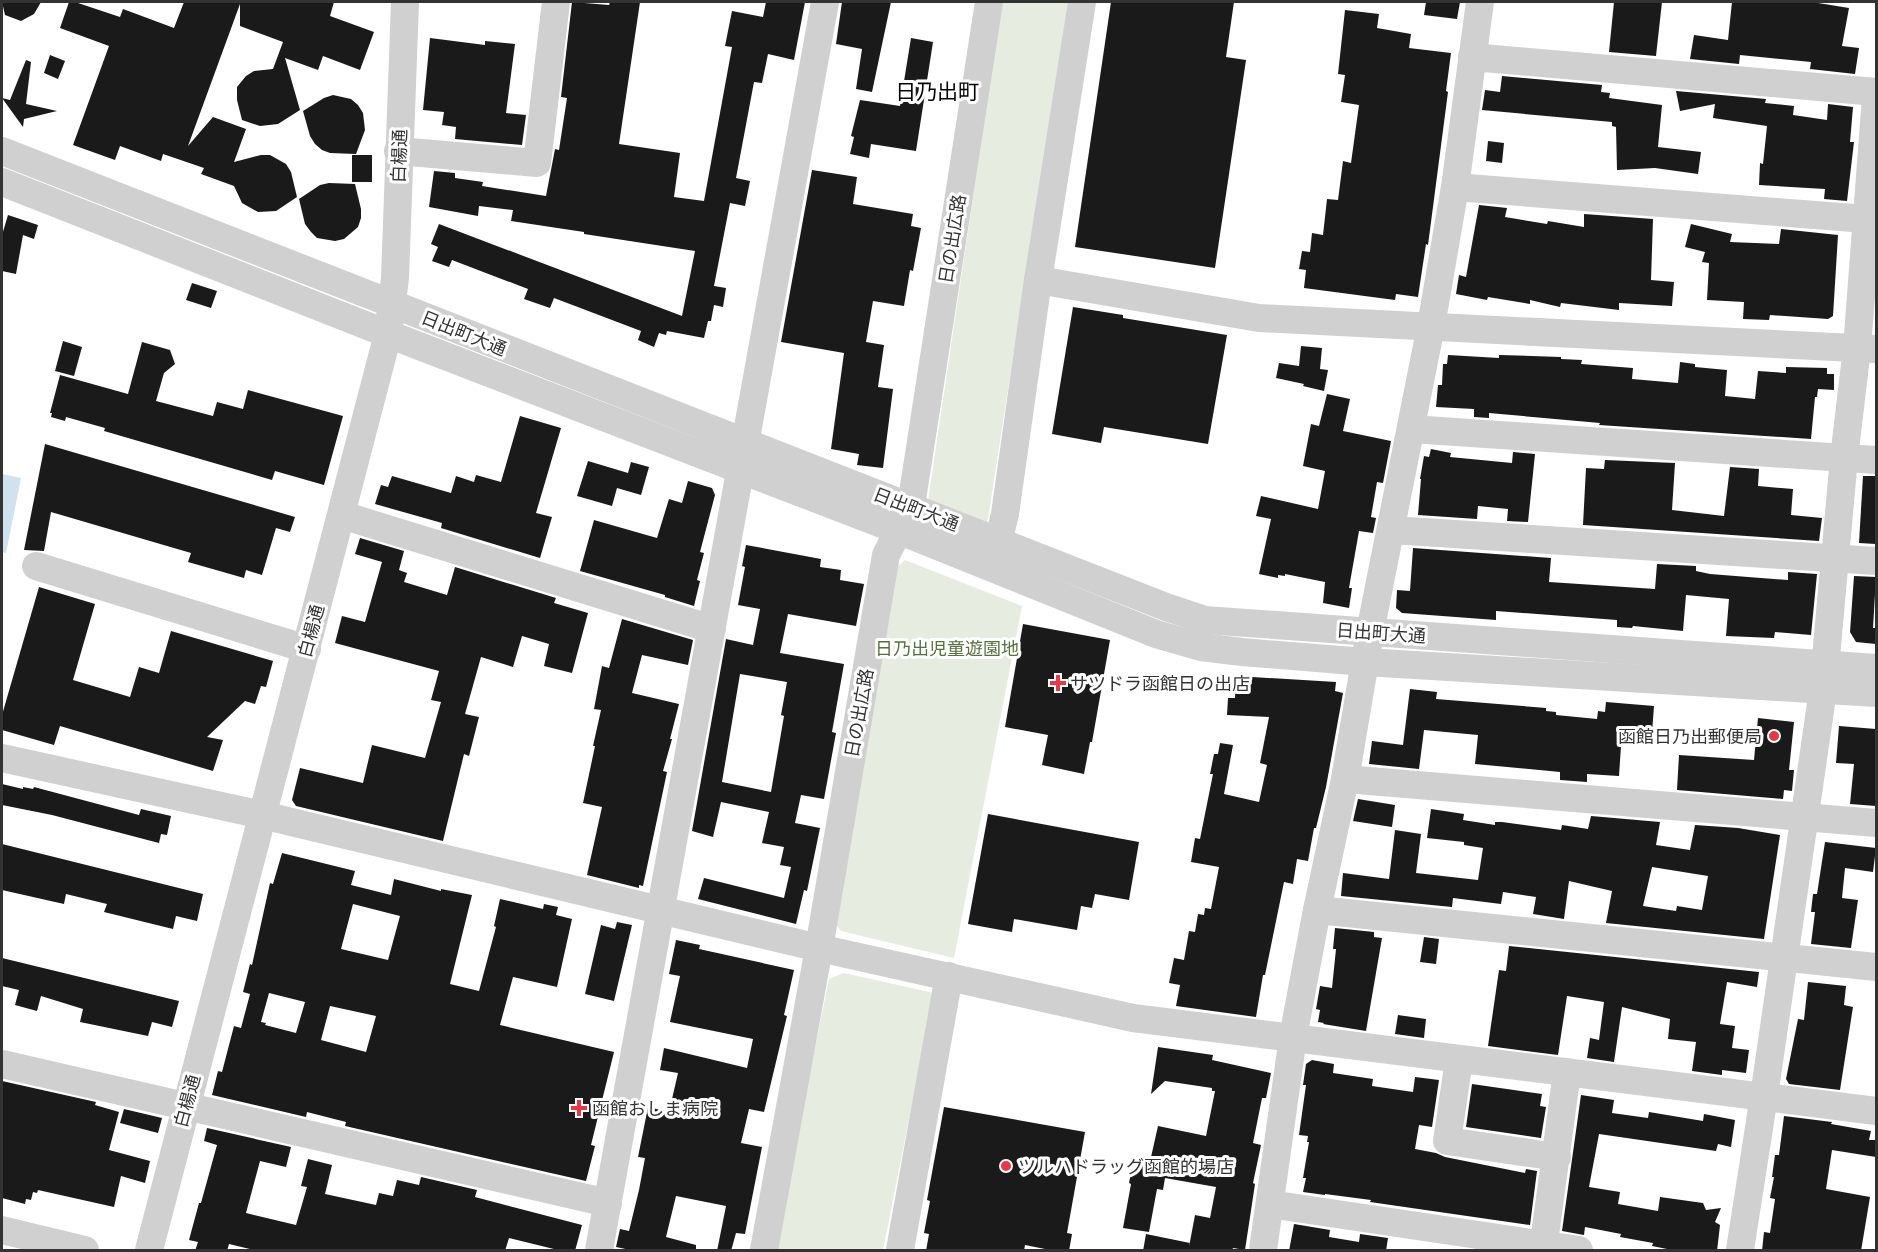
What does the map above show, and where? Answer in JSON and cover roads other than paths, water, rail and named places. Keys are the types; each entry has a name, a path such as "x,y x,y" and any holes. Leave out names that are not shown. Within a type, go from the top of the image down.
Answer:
{"street":[{"name":"白楊通","path":"149,1251 388,334 395,278 405,2"},
{"path":"398,151 537,163 556,2"},
{"path":"599,1251 825,2"},
{"name":"日の出広路","path":"764,1251 819,948 886,555 905,518 988,2"},
{"path":"995,555 1005,514 1038,280 1082,2"},
{"path":"1263,1251 1293,1037 1345,779 1370,632 1431,326 1455,187 1480,2"},
{"path":"1472,57 1876,92"},
{"path":"1740,1251 1824,678 1844,458 1867,348 1866,219 1876,97"},
{"name":"日出町大通","path":"2,151 392,304 743,457"},
{"name":"日出町大通","path":"2,182 388,334 743,457 905,518 995,555 1156,634 1201,647 1365,662 1824,678 1876,668"},
{"path":"1455,187 1866,219"},
{"path":"1038,280 1259,318 1867,348"},
{"path":"1411,429 1876,460"},
{"path":"342,515 712,629"},
{"path":"1391,530 1876,561"},
{"name":"日出町大通","path":"995,555 1205,620 1370,632 1824,678 1876,693"},
{"path":"36,567 306,649"},
{"path":"2,758 262,815 819,948 1133,1018 1876,1111"},
{"path":"1345,779 1876,823"},
{"path":"1317,910 1876,967"},
{"path":"900,1251 949,976"},
{"path":"1459,1060 1447,1141 1557,1157"},
{"path":"2,1064 608,1203"},
{"path":"1543,1248 1567,1072"},
{"path":"1270,1204 1543,1248 1579,1251"},
{"path":"2,1230 85,1251"}],"water":[{"path":"2,474 21,478 6,553 2,552"}],"place":[{"name":"サツドラ函館日の出店","path":"1058,683"},
{"name":"函館日乃出郵便局","path":"1774,736"},
{"name":"函館おしま病院","path":"579,1108"},
{"name":"ツルハドラッグ函館的場店","path":"1006,1166"}],"district":[{"name":"日乃出町","path":"937,91"}],"park label":[{"name":"日乃出児童遊園地","path":"947,648"}]}
